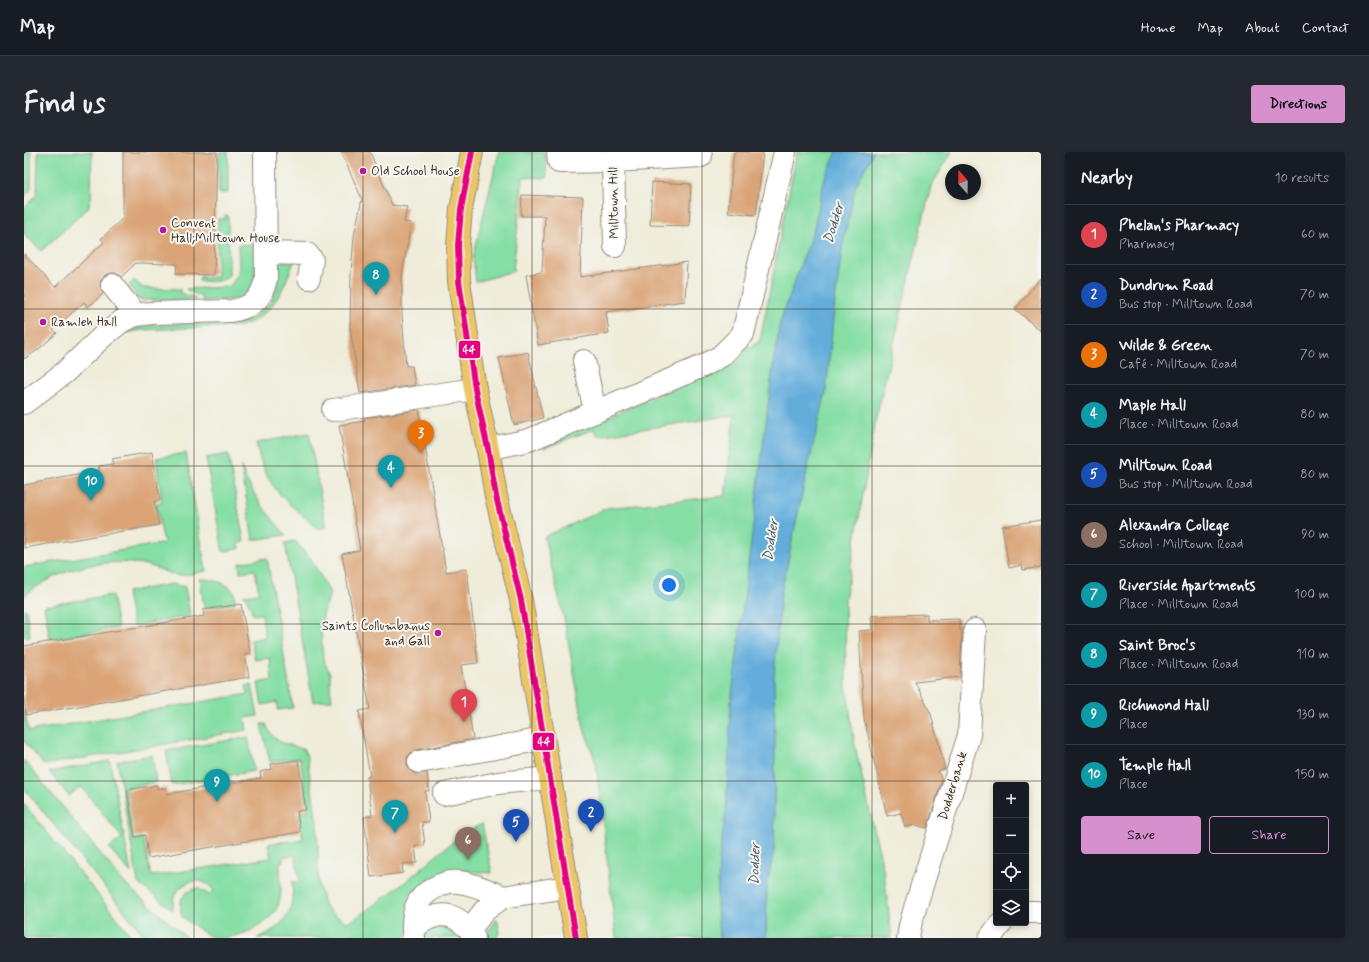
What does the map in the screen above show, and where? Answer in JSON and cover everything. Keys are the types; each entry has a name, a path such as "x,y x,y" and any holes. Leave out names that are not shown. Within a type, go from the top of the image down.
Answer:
{"main road":[{"path":"472,152 461,209 458,245 459,281 475,389 488,449 496,496 521,600 576,938"}],"street":[{"path":"24,403 64,373 102,337 122,321 136,315 152,313 213,312 244,309 253,304 260,296 266,278 264,152"},
{"name":"Milltown Hill","path":"558,152 559,162 613,161 701,156"},
{"path":"488,449 529,440 705,365 721,356 743,334 785,152"},
{"name":"Milltown Hill","path":"613,161 615,246"},
{"path":"266,253 307,254 312,260 309,278"},
{"path":"112,285 136,315"},
{"path":"584,361 594,411"},
{"path":"333,410 475,389"},
{"name":"Dodderbank","path":"908,938 915,908 969,735 975,630"},
{"path":"419,762 544,739"},
{"path":"444,794 498,783 550,778"},
{"path":"413,934 416,907 434,888 443,884 458,882 482,888 503,897"},
{"path":"413,934 418,924 424,920 435,916 445,916 454,917 472,934 485,910 503,897 568,887"},
{"path":"1029,912 1041,914"},
{"path":"990,938 999,926"}],"green space":[{"path":"25,152 31,152 31,190 24,197 24,155"},
{"path":"38,152 92,152 91,198 88,208 41,251 24,234 24,208 37,195"},
{"path":"219,152 228,152 228,193 219,193"},
{"path":"499,152 545,152 547,178 523,177 513,271 476,282 473,257"},
{"path":"797,152 952,152 931,186 876,418 845,600 846,685 855,746 884,873 892,938 616,938 596,763 584,728 564,618 544,537 607,508 725,496 734,415 597,436 594,429 544,448 546,444 716,370 760,341"},
{"path":"225,215 228,216 229,275 223,280 219,281 199,281 200,277 217,277 218,219 225,219"},
{"path":"254,244 255,268 253,285 244,296 232,300 202,301 201,295 197,295 186,289 228,287 236,278 238,273 238,245"},
{"path":"278,261 294,262 275,302 261,316 251,322 240,326 142,330 125,333 144,325 233,323 245,321 256,316 270,303 277,288"},
{"path":"134,280 143,288 180,289 180,293 195,298 196,300 139,300 129,285"},
{"path":"309,433 326,527 318,529 278,492 265,471 256,443"},
{"path":"186,453 206,571 179,575 147,565 131,563 98,564 82,567 52,578 24,596 24,567 164,543 156,504 162,503 156,458"},
{"path":"228,454 244,542 239,543 240,548 223,552 206,458"},
{"path":"241,466 249,485 260,503 286,535 253,540"},
{"path":"295,541 311,559 330,593 323,615 321,631 323,659 330,674 332,700 313,702 285,543"},
{"path":"267,558 293,708 278,710 277,702 262,705 258,683 272,680 270,658 255,660 251,640 265,637 262,614 253,615 250,605 244,595 259,593 255,570 240,572 239,563"},
{"path":"200,579 214,581 228,586 234,593 235,603 204,608"},
{"path":"172,584 185,587 190,616 133,626 127,592"},
{"path":"112,595 118,628 50,639 44,606"},
{"path":"24,609 26,609 30,636 24,637"},
{"path":"252,685 258,716 245,718 247,730 44,765 24,741 24,710 29,731 248,694 246,686"},
{"path":"261,724 266,724 269,731 277,740 304,750 307,757 317,823 319,885 324,904 333,914 346,922 353,920 404,883 462,834 482,824 492,873 468,871 452,872 405,938 257,938 275,929 286,917 292,902 292,882 300,881 295,855 282,857 283,861 280,862 280,899 277,908 271,916 256,928 236,935 217,938 203,932 182,917 181,902 182,898 187,892 198,888 209,895 214,890 207,884 194,881 182,887 174,897 173,910 138,883 117,761 152,755 156,782 125,788 134,840 143,838 151,876 271,858 268,844 303,839 299,813 308,811 300,758 270,762"},
{"path":"248,737 254,771 172,785 166,751"},
{"path":"24,760 126,885 187,938 146,938 24,788"},
{"path":"110,761 131,873 109,848 122,838 81,786 69,796 49,772"},
{"path":"24,804 133,938 24,938"},
{"path":"497,919 500,932 496,938 487,938 488,932"},
{"path":"436,925 451,926 466,938 424,938 426,932"}],"water":[{"name":"Dodder","path":"837,152 874,152 856,185 843,243 834,309 826,392 806,475 781,594 774,675 775,846 767,883 766,938 719,938 717,904 719,860 726,812 731,703 774,358 780,322 814,228 825,177"}],"building":[{"name":"Convent Hall;Milltown House","path":"123,152 217,152 214,275 176,274 177,264 136,263 121,277 116,273 105,275 101,280 100,286 103,294 88,307 84,302 53,330 57,333 39,349 24,359 24,254 55,287 104,242 101,239 123,218"},
{"path":"341,152 370,152 392,205 407,207 404,222 411,223 402,276 402,315 406,366 412,366 415,385 360,393 350,327 351,272 354,236 362,199"},
{"path":"734,152 763,152 756,215 728,212"},
{"path":"652,182 691,184 689,226 650,225"},
{"path":"522,195 583,197 580,277 687,262 685,301 606,312 609,333 538,345 526,275 542,272 545,216 521,216"},
{"path":"1041,278 1041,331 1015,309"},
{"path":"528,352 543,418 514,425 499,358"},
{"path":"419,410 446,572 467,569 478,663 461,665 473,739 417,750 407,757 409,770 415,774 427,773 429,791 425,791 429,822 422,822 425,845 415,846 417,863 402,864 403,873 371,877 364,817 372,815 367,777 370,776 359,711 370,709 342,554 360,550 339,425 365,421 364,418"},
{"path":"152,452 160,500 154,502 159,525 24,548 24,485 99,471 99,466 113,464 112,459"},
{"path":"1041,520 1041,567 1023,570 1022,565 1009,568 1002,526"},
{"path":"241,604 250,653 245,654 249,677 26,715 24,701 24,646 204,616 203,610"},
{"path":"927,614 927,620 959,619 960,630 962,630 960,677 915,682 931,714 945,769 938,771 942,780 927,828 915,825 905,827 901,813 887,816 864,718 859,631 872,630 871,616"},
{"path":"298,760 306,810 297,811 300,832 148,858 145,835 135,837 127,790 157,785 157,789 166,788 167,794 261,778 260,772 272,769 271,764"}],"transit line":[{"name":"44","path":"472,152 461,209 458,245 459,281 475,389 488,449 496,496 521,600 576,938"}],"place":[{"name":"Old School House","path":"363,171"},
{"name":"Convent Hall;Milltown House","path":"163,230"},
{"name":"Saint Broc's","path":"376,295"},
{"name":"Ramleh Hall","path":"43,322"},
{"name":"Wilde & Green","path":"421,453"},
{"name":"Maple Hall","path":"391,488"},
{"name":"Temple Hall","path":"91,501"},
{"name":"Saints Collumbanus and Gall","path":"438,633"},
{"name":"Phelan's Pharmacy","path":"464,722"},
{"name":"Richmond Hall","path":"217,802"},
{"name":"Dundrum Road","path":"591,832"},
{"name":"Riverside Apartments","path":"395,833"},
{"name":"Milltown Road","path":"516,842"},
{"name":"Alexandra College","path":"468,860"}]}
